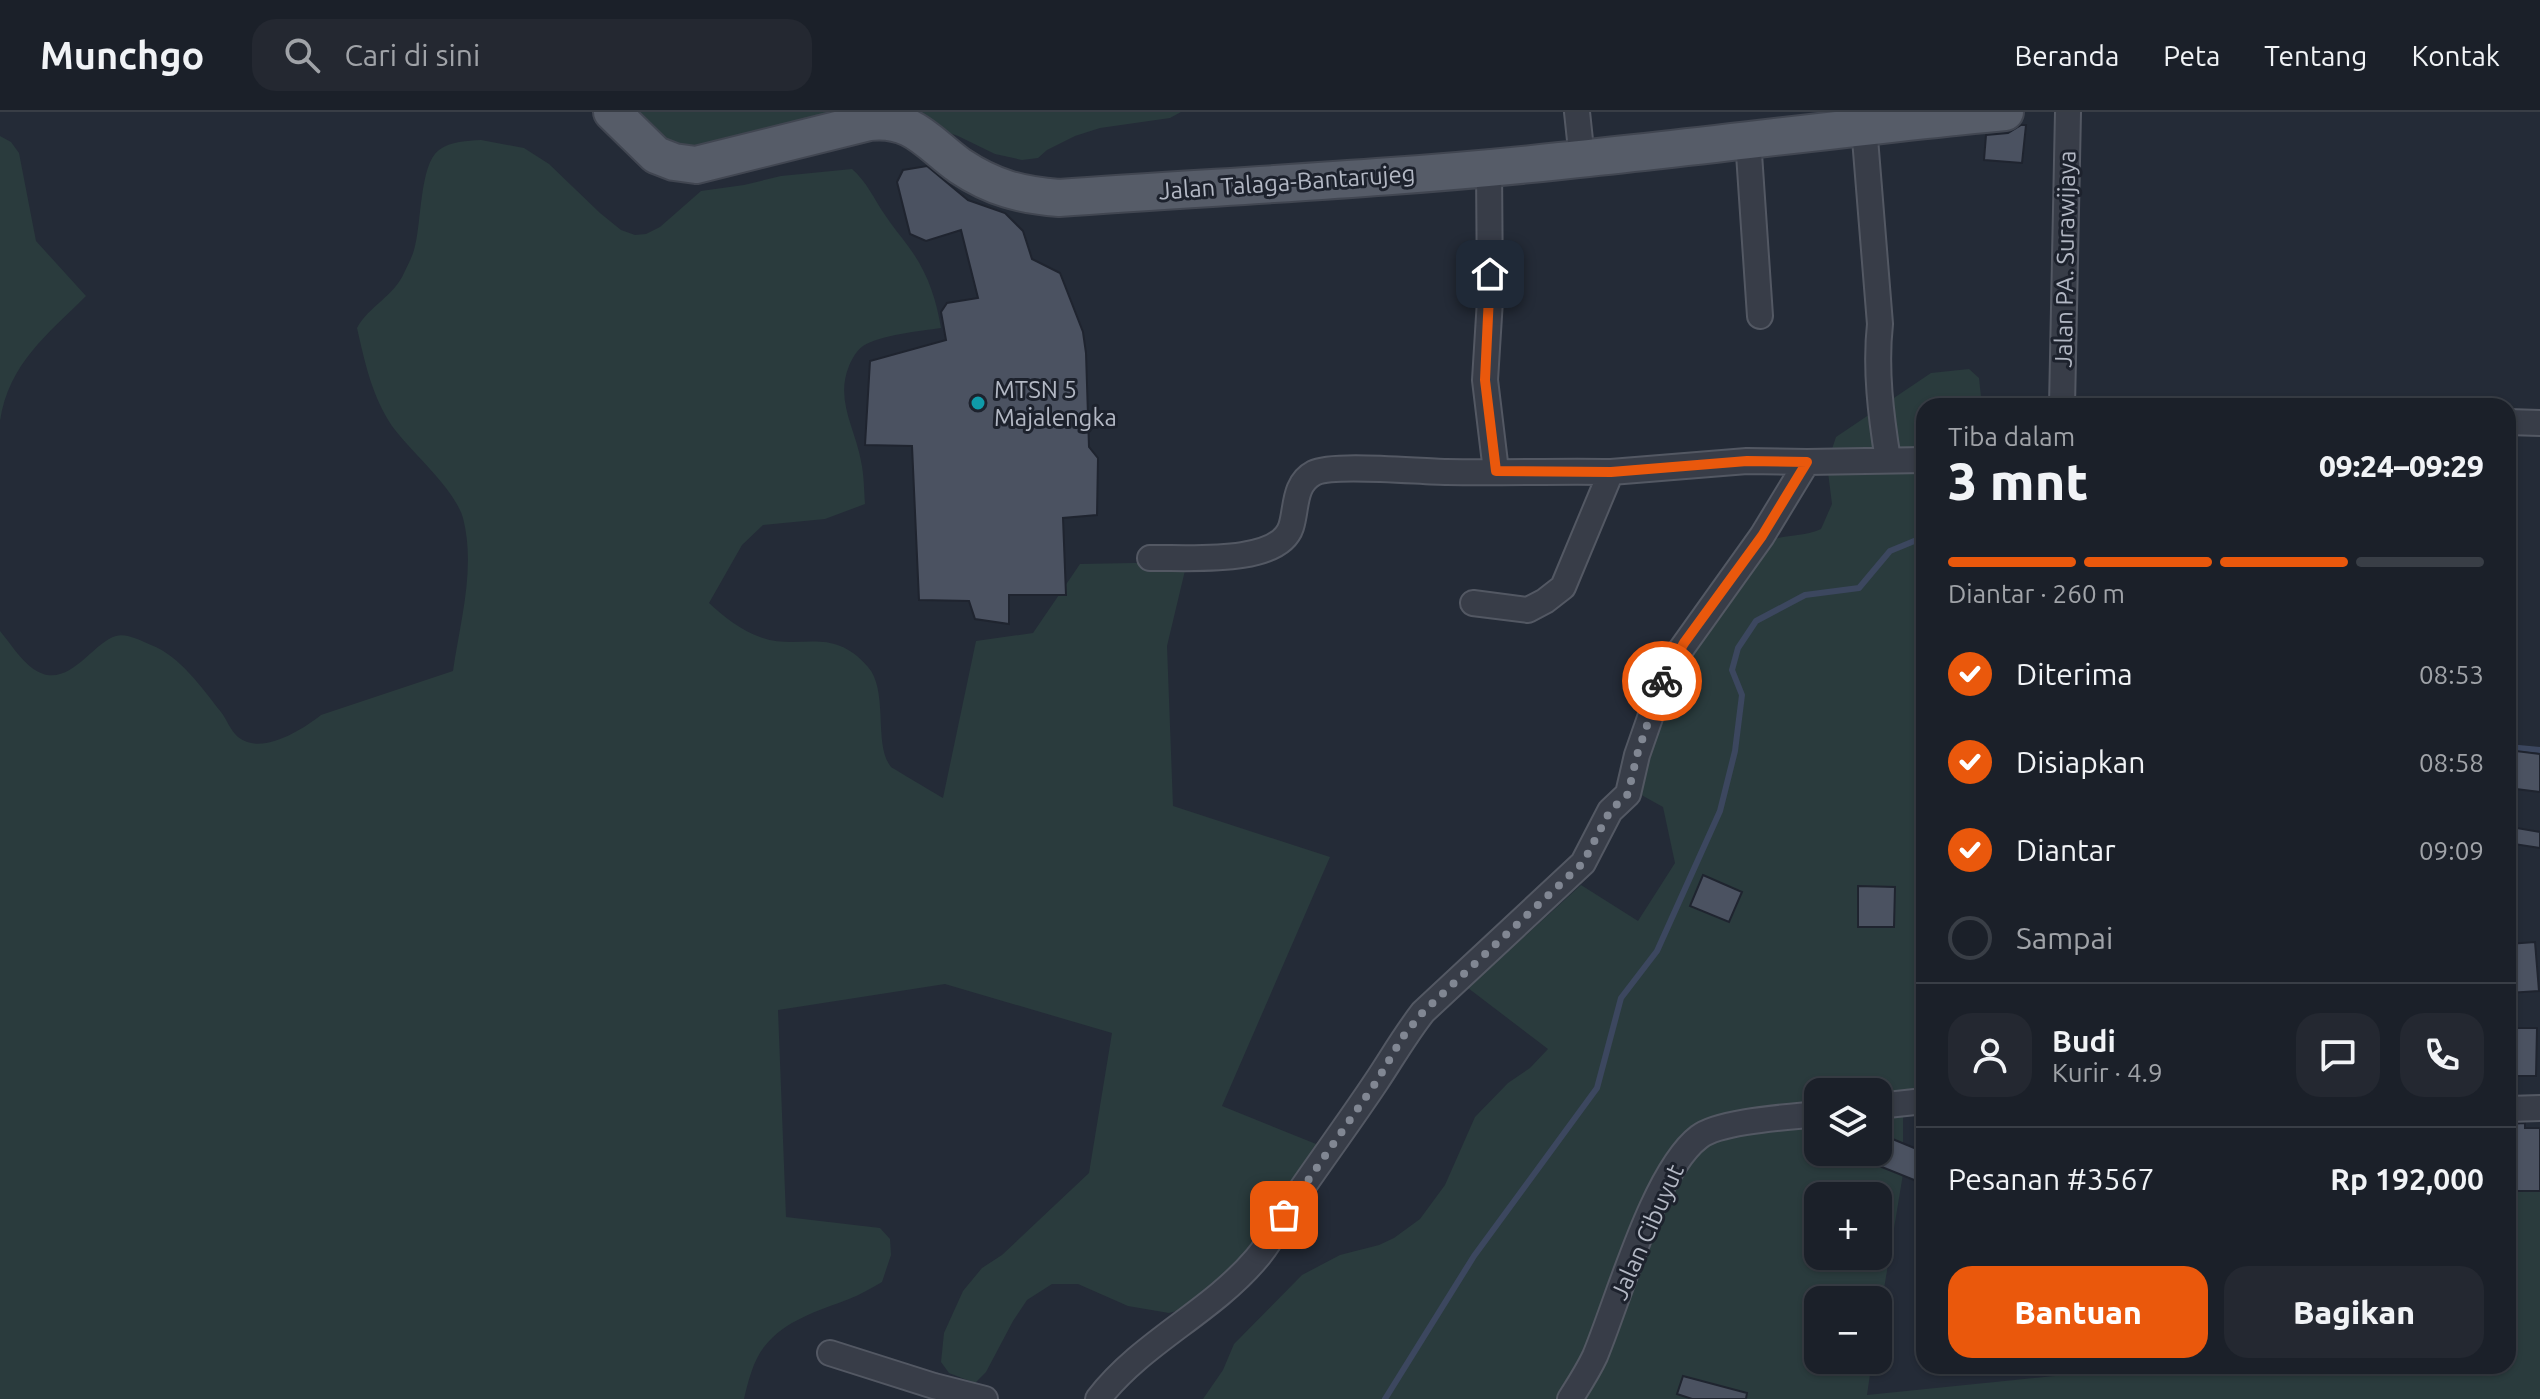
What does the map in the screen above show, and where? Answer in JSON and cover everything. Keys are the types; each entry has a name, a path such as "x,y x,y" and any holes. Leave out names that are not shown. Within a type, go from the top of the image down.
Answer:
{"main road":[{"name":"Jalan Talaga-Bantarujeg","path":"612,112 656,155 674,162 696,165 886,120 915,129 961,166 1001,188 1023,195 1059,198 1582,159 2005,112"}],"street":[{"path":"1577,112 1582,159"},
{"name":"Jalan PA. Surawijaya","path":"2062,398 2068,112"},
{"path":"1864,126 1880,324 1882,414 1888,460"},
{"path":"1748,139 1760,316"},
{"path":"1489,167 1490,300 1485,380 1496,471"},
{"path":"2516,422 2540,423"},
{"path":"1150,558 1251,554 1275,547 1291,529 1299,488 1313,473 1335,469 1611,472 1747,461 1916,460"},
{"path":"1098,1399 1114,1378 1149,1346 1220,1294 1257,1258 1409,1030 1459,977 1583,863 1610,811 1628,794 1637,755 1667,669 1762,536 1807,462"},
{"path":"1473,603 1528,610 1563,587 1611,472"},
{"path":"1892,1104 1916,1102"},
{"path":"2516,1109 2540,1108"},
{"name":"Jalan Cibuyut","path":"1570,1399 1594,1360 1644,1230 1677,1160 1699,1136 1715,1128 1804,1116"},
{"path":"830,1353 985,1399"}],"shaded area":[{"path":"625,112 1181,112 1170,118 1100,128 1075,136 1038,158 1022,160 995,154 958,136 905,117 788,150 676,149"},
{"path":"0,136 11,142 19,153 36,241 86,296 44,337 21,366 12,382 0,421"},
{"path":"481,140 524,148 549,164 621,230 635,235 646,234 660,227 701,191 781,176 852,169 915,255 930,285 941,328 870,342 858,350 845,378 845,402 861,461 865,504 825,519 763,525 742,545 709,603 733,623 760,637 775,641 828,643 854,654 874,677 880,703 883,745 891,767 943,798 976,641 1033,633 1080,564 1187,562 1167,646 1173,806 1330,857 1222,1106 1331,1150 1218,1300 1169,1313 1128,1306 1078,1284 1052,1284 1027,1300 986,1372 975,1383 949,1373 941,1362 944,1333 963,1291 982,1268 1002,1255 1089,1173 1112,1033 945,984 778,1010 786,1217 880,1228 890,1239 891,1255 882,1282 803,1317 772,1338 757,1359 744,1399 0,1399 0,631 19,656 32,668 45,674 56,675 67,671 116,636 129,636 151,645 172,657 190,674 238,737 258,744 292,734 321,715 453,671 467,575 467,537 463,518 451,495 385,415 370,379 357,328 400,281 410,261 417,239 424,181 433,158 439,150 449,145"},
{"path":"1969,369 1979,378 1981,398 1916,398 1916,1095 1903,1096 1903,1174 1892,1240 1892,1182 1804,1182 1804,1270 1887,1270 1884,1286 1804,1286 1804,1374 1870,1374 1867,1395 2074,1374 2516,1374 2516,1176 2540,1177 2540,1399 1203,1399 1223,1370 1234,1344 1302,1275 1340,1255 1394,1238 1420,1219 1445,1185 1475,1117 1548,1049 1468,988 1581,885 1638,921 1675,863 1663,807 1627,787 1666,691 1765,543 1821,529 1832,504 1827,464 1836,437 1931,373"}],"building":[{"path":"2026,125 2022,163 1984,160 1986,135 2008,133"},
{"name":"MTSN 5 Majalengka","path":"927,166 968,200 1005,213 1023,231 1032,259 1060,273 1083,332 1089,447 1098,458 1097,515 1063,518 1066,595 1009,595 1009,624 975,619 969,601 919,600 912,446 865,445 870,361 946,340 941,312 947,303 978,298 961,230 926,241 910,234 897,182 903,170"},
{"path":"2516,751 2540,754 2540,792 2516,789"},
{"path":"2517,828 2540,832 2540,848 2516,844"},
{"path":"1703,875 1742,892 1729,922 1690,906"},
{"path":"1858,886 1895,887 1894,927 1858,927"},
{"path":"2535,942 2539,991 2516,992 2516,943"},
{"path":"2516,1028 2537,1028 2536,1076 2516,1076"},
{"path":"2525,1123 2525,1128 2540,1128 2540,1191 2516,1191 2516,1124"},
{"path":"1892,1139 1916,1149 1916,1181 1879,1166 1892,1166"},
{"path":"1683,1376 1747,1393 1746,1399 1692,1399 1677,1394"}],"waterway":[{"path":"1385,1399 1474,1256 1597,1088 1621,998 1657,951 1720,811 1735,751 1742,695 1732,670 1738,648 1756,621 1805,595 1859,588 1890,551 1916,540"},
{"path":"2516,748 2540,750"}],"way so far":[{"path":"1284,1215 1377,1081 1402,1038 1423,1012 1583,863 1595,844 1604,820 1628,794 1637,755 1662,681"}],"place":[{"name":"MTSN 5 Majalengka","path":"978,403"}],"route":[{"path":"1490,274 1485,380 1496,471 1611,472 1747,461 1807,462 1762,536 1684,643 1662,681"}]}
